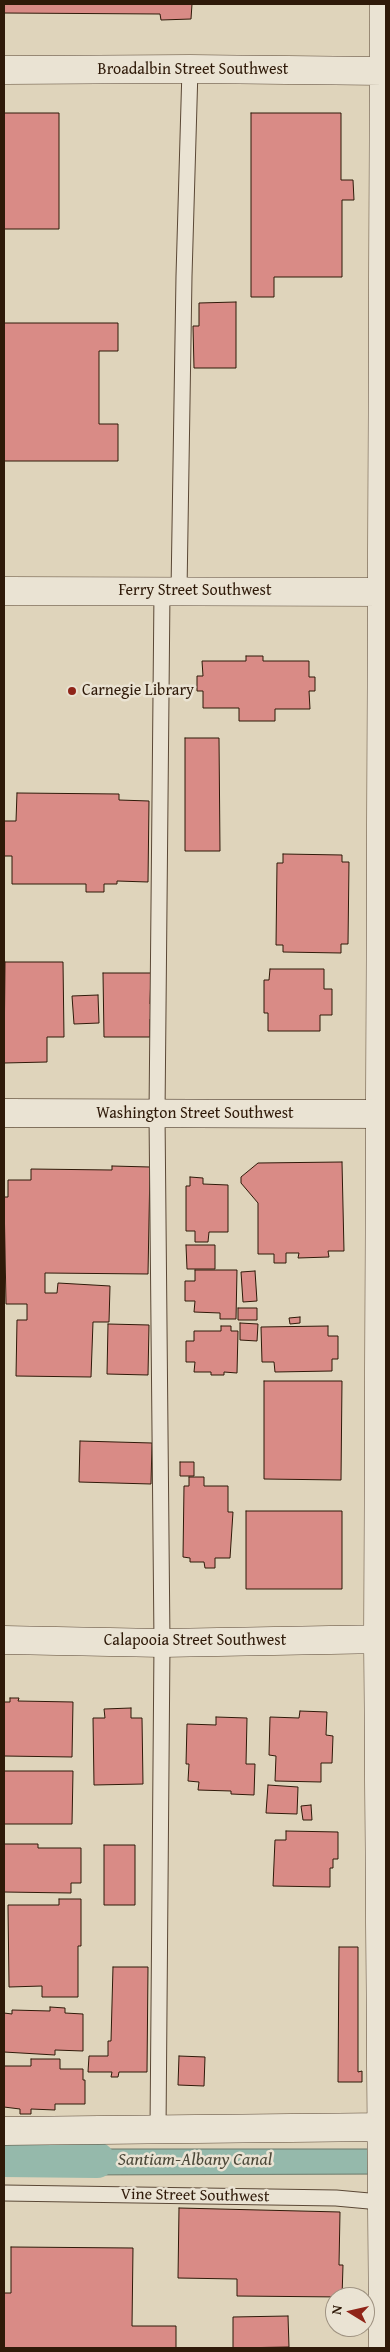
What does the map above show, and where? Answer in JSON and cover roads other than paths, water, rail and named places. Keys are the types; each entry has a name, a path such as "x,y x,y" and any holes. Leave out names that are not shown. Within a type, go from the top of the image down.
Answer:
{"street":[{"path":"383,2348 379,1159 384,1114 384,4"},
{"name":"Broadalbin Street Southwest","path":"4,70 383,71"},
{"name":"Ferry Street Southwest","path":"4,591 384,592"},
{"name":"Washington Street Southwest","path":"4,1113 384,1114"},
{"name":"Calapooia Street Southwest","path":"4,1640 162,1643 382,1639"},
{"path":"4,2132 158,2130 382,2131"}],"lane":[{"path":"158,2130 162,1643 157,1114 170,591 184,276 190,69"},
{"name":"Vine Street Southwest","path":"4,2193 336,2198 382,2196"}],"water":[{"path":"47,2149 386,2149 386,2174 65,2175 49,2169"}],"waterway":[{"name":"Santiam-Albany Canal","path":"4,2159 97,2160"}],"place":[{"name":"Carnegie Library","path":"72,691"}]}
